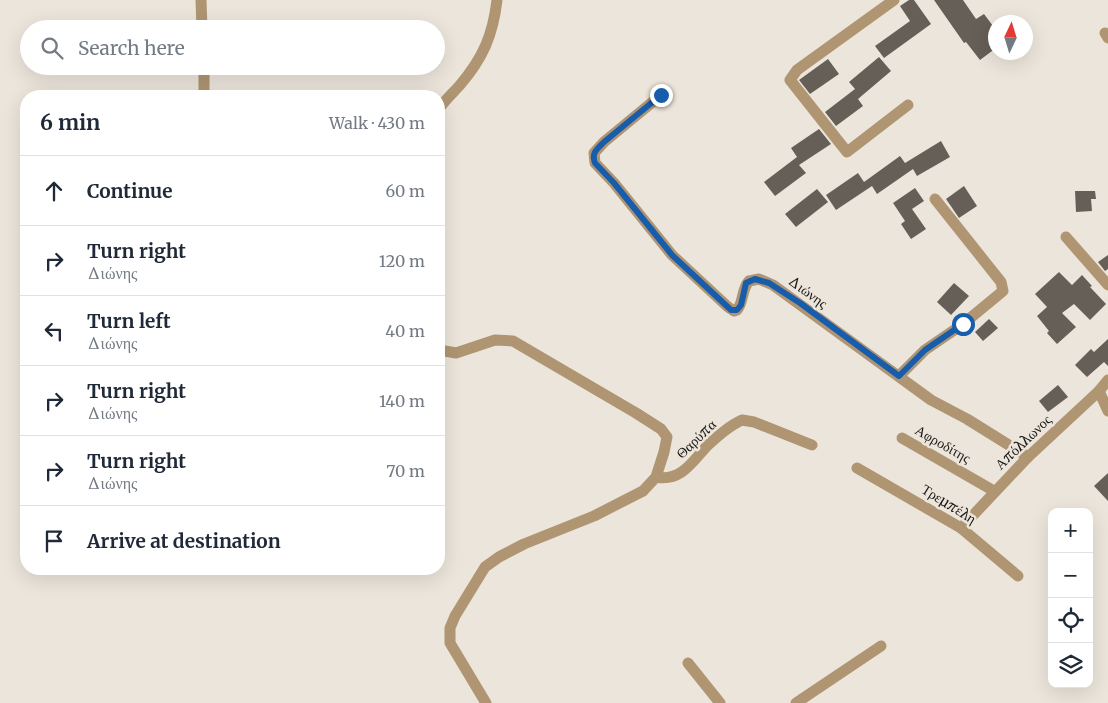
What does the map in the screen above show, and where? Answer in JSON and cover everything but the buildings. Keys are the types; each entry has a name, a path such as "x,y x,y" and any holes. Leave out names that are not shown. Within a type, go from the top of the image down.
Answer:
{"street":[{"path":"201,0 202,20"},
{"path":"445,102 483,54 492,29 498,0"},
{"path":"894,0 797,70 790,80 847,152 908,105"},
{"path":"204,75 204,90"},
{"name":"Διώνης","path":"661,95 604,142 595,151 593,156 595,163 620,190 672,255 734,311 741,305 744,289 749,281 755,279 769,283 800,303 931,400 967,419 1028,457"},
{"path":"899,376 925,350 963,324 1003,291 1001,282 972,248 935,199"},
{"path":"1066,237 1108,285"},
{"path":"445,352 461,353 483,343 501,340 513,341 636,413 663,431 667,437 656,476 642,490 594,516 499,556 486,567 455,616 450,628 450,643 486,703"},
{"name":"Απόλλωνος","path":"961,528 994,491 1108,380"},
{"path":"1098,391 1108,411"},
{"name":"Θαρύπα","path":"656,476 669,478 682,472 718,436 742,420 754,422 812,445"},
{"name":"Αφροδίτης","path":"902,438 994,491"},
{"name":"Τρεμπέλη","path":"856,468 961,528 1018,576"},
{"path":"796,703 881,646"},
{"path":"688,663 720,703"}],"route":[{"path":"661,95 604,142 595,151 594,160 672,255 731,310 739,309 746,283 753,279 764,280 800,303 899,376 925,350 963,324"}]}
